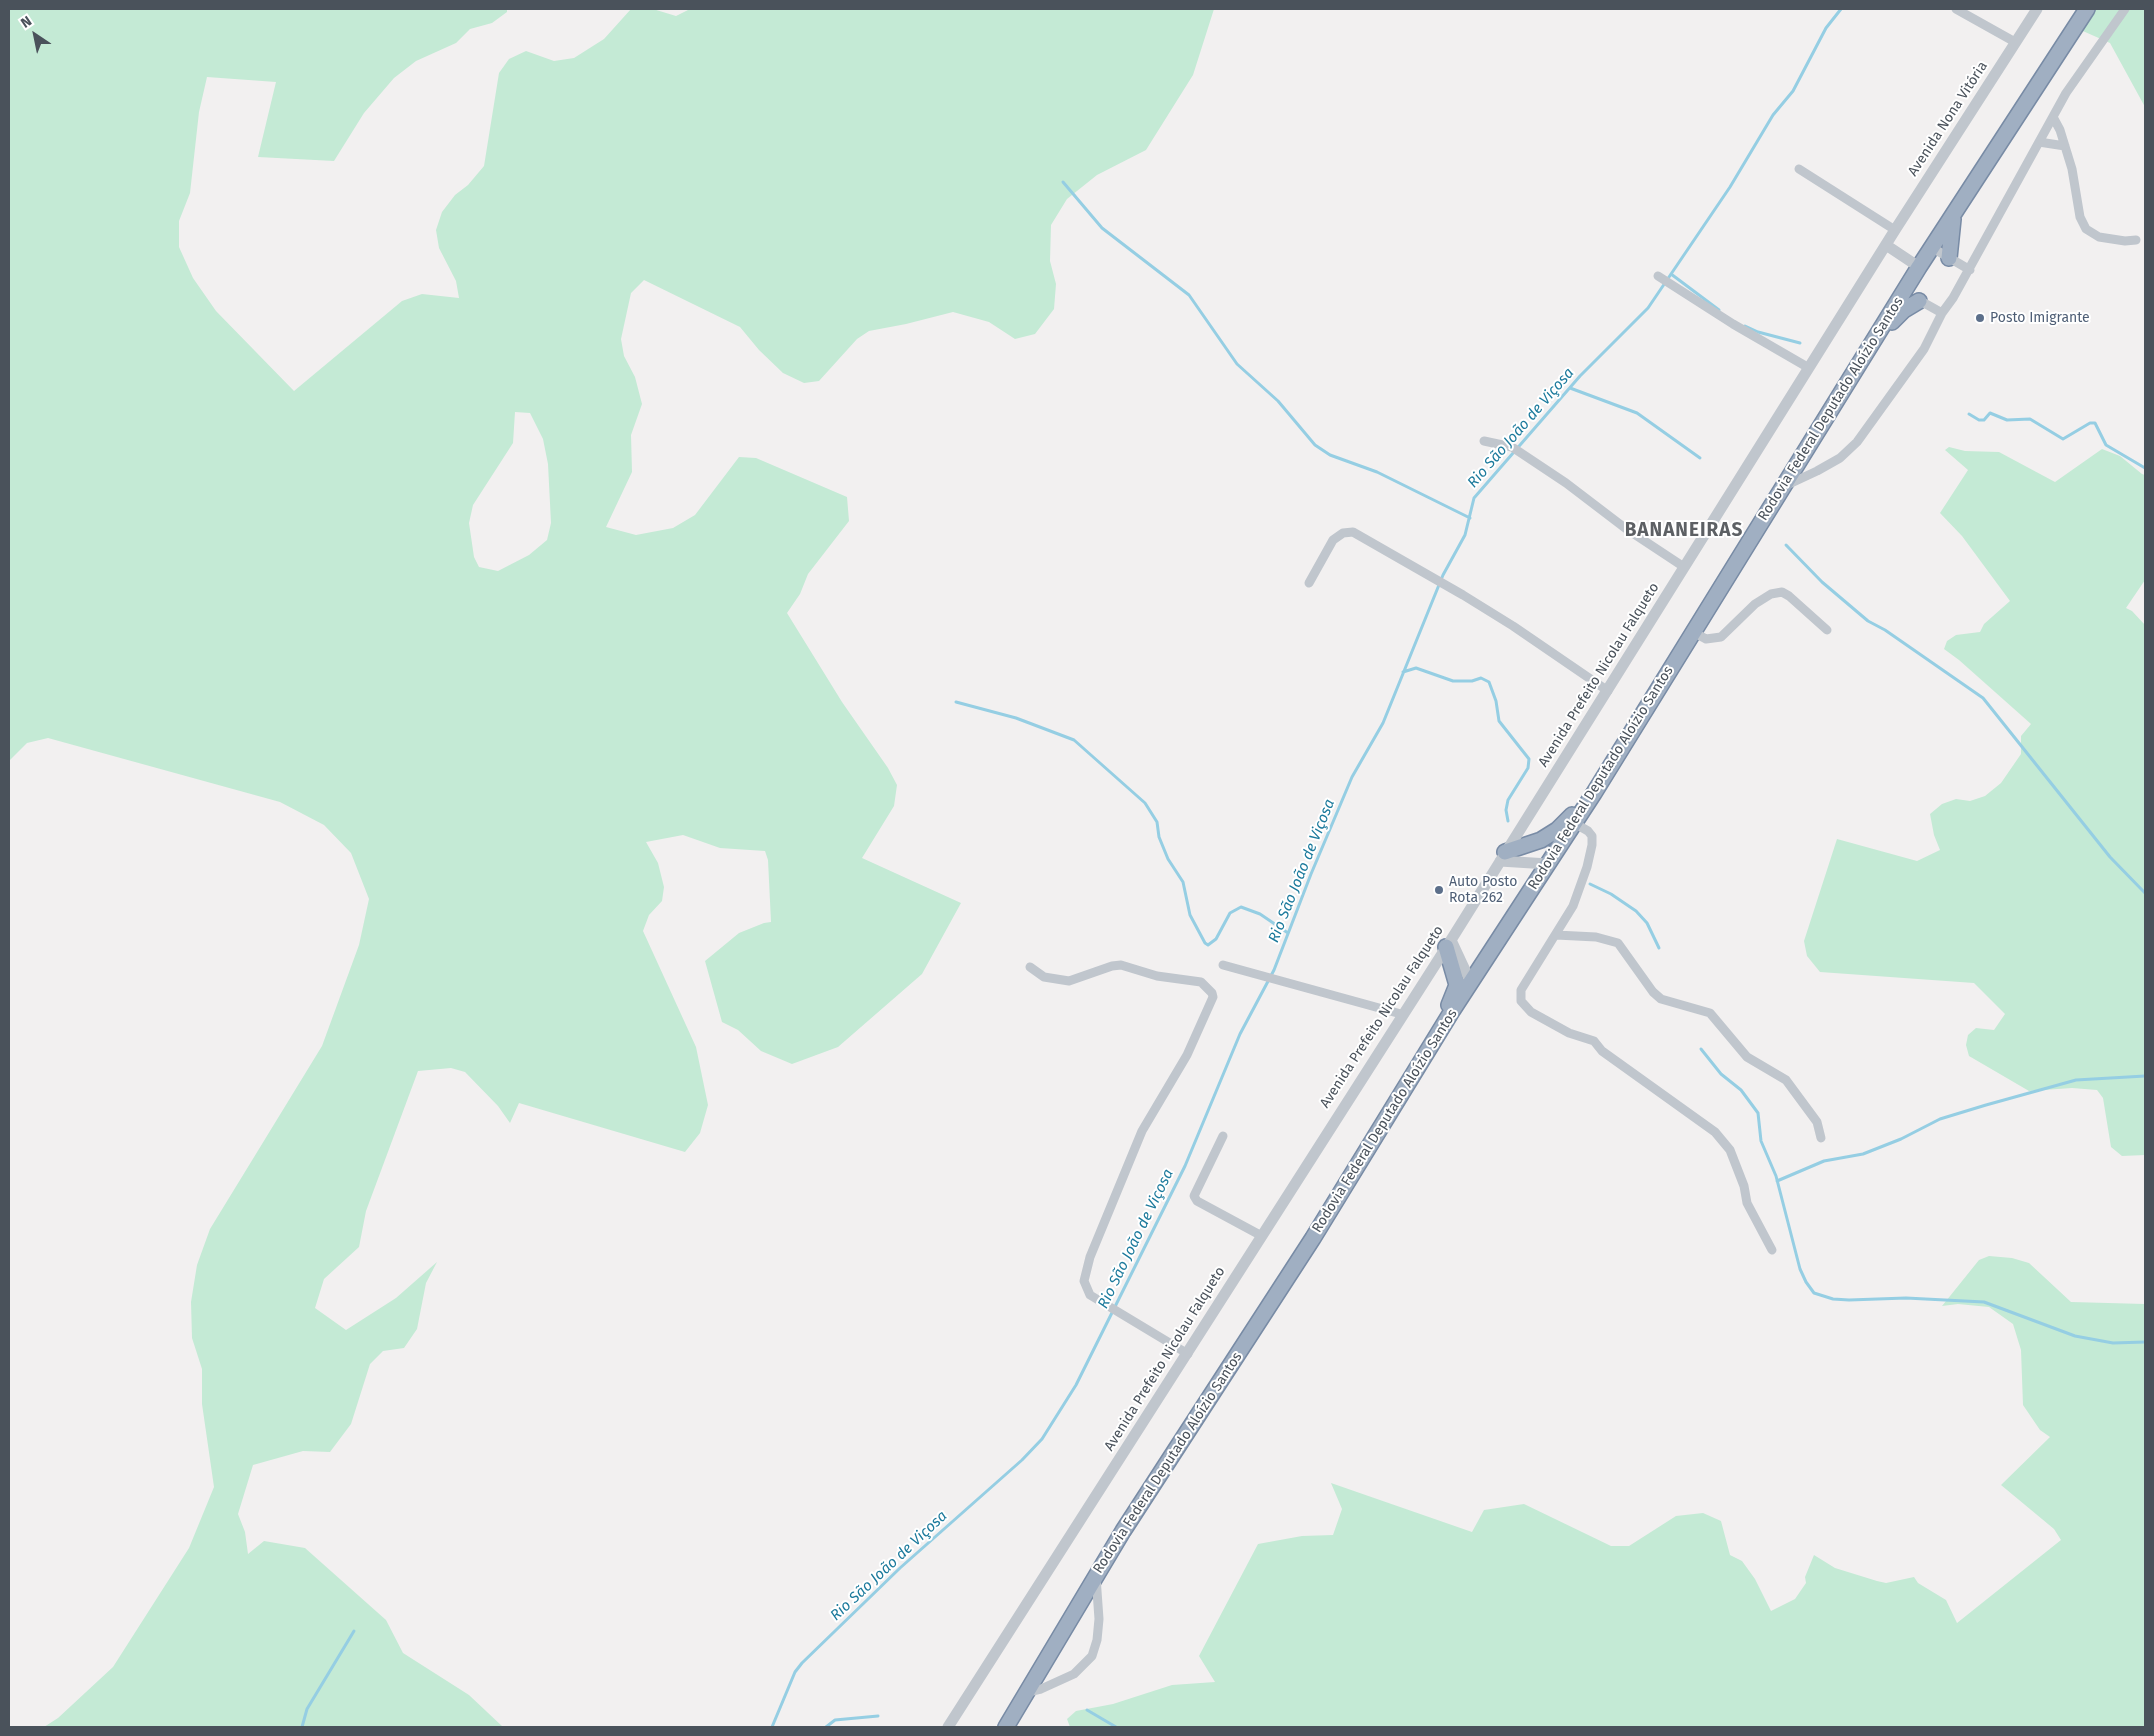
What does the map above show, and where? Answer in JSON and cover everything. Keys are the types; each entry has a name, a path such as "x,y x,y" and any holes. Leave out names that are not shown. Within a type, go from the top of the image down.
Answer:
{"highway":[{"name":"Rodovia Federal Deputado Aloízio Santos","path":"1006,1727 1096,1575 1313,1238 1429,1048 1594,792 1931,247 2087,9"},
{"path":"1950,258 1949,239 1955,211"},
{"path":"1874,338 1904,310 1919,301"},
{"path":"1502,857 1541,840 1557,830 1594,792"},
{"path":"1429,1048 1456,985 1448,944"}],"street":[{"path":"1956,9 2015,42"},
{"name":"Avenida Nona Vitória","path":"1886,245 2037,9"},
{"path":"1784,486 1840,458 1857,442 1924,349 1942,313 1970,270 2066,93 2125,9"},
{"path":"2053,117 2065,146 2072,170 2080,217 2086,229 2099,237 2125,241 2136,240"},
{"path":"2039,142 2065,146"},
{"path":"1799,169 1895,230"},
{"path":"1886,245 1919,267"},
{"name":"Avenida Prefeito Nicolau Falqueto","path":"948,1727 1188,1354 1260,1235 1401,1014 1448,944 1886,245"},
{"path":"1931,247 1970,270"},
{"path":"1662,278 1733,324 1809,368"},
{"path":"1904,291 1942,313"},
{"path":"1484,441 1512,447 1566,483 1625,528 1684,567"},
{"path":"1309,583 1333,540 1343,533 1353,532 1513,626 1608,691"},
{"path":"1693,632 1706,639 1721,637 1755,604 1771,594 1782,592 1827,630"},
{"path":"1574,823 1588,831 1592,836 1592,845 1573,906 1521,990 1520,996 1524,1007 1569,1033 1594,1041 1602,1051 1715,1132 1730,1150 1744,1186 1747,1203 1772,1250"},
{"path":"1502,857 1548,864"},
{"path":"1556,935 1596,937 1618,943 1654,992 1662,999 1710,1013 1747,1058 1786,1080 1817,1122 1821,1138"},
{"path":"1448,944 1471,983"},
{"path":"1030,967 1044,977 1069,982 1112,966 1121,965 1157,976 1202,982 1212,993 1213,997 1188,1055 1142,1131 1085,1270 1085,1288 1090,1296 1188,1354"},
{"path":"1224,965 1401,1014"},
{"path":"1223,1136 1194,1196 1197,1201 1260,1235"},
{"path":"1028,1692 1041,1689 1074,1674 1092,1656 1097,1640 1099,1620 1096,1575"}],"green space":[{"path":"9,9 507,9 507,12 492,23 470,29 456,43 416,61 394,78 364,113 334,161 258,157 276,82 207,77 199,112 190,193 179,221 179,247 193,278 216,311 294,391 402,301 422,294 459,298 456,281 439,248 436,230 442,212 455,195 468,185 484,166 499,73 509,59 526,51 554,61 574,58 604,39 631,9 653,9 676,16 690,9 1214,9 1193,75 1146,150 1097,175 1067,199 1051,225 1050,261 1056,284 1054,309 1035,334 1015,339 989,322 953,312 869,331 857,339 819,381 804,383 783,373 759,350 740,327 644,280 631,293 621,339 624,356 635,377 642,404 631,435 632,472 606,527 636,535 673,528 695,515 739,457 756,458 847,497 849,521 808,574 800,594 787,613 842,702 888,768 897,785 894,806 862,858 961,903 922,974 838,1047 792,1064 761,1051 738,1030 722,1022 705,961 739,933 771,922 768,860 765,851 720,848 683,835 646,842 658,863 664,887 662,901 649,915 643,931 696,1047 708,1105 700,1133 685,1152 519,1103 510,1123 498,1106 465,1072 451,1068 418,1071 366,1211 359,1247 324,1279 315,1308 346,1330 396,1298 437,1262 426,1283 417,1329 404,1348 383,1351 370,1364 351,1424 330,1452 303,1451 253,1465 238,1514 245,1532 248,1554 264,1541 305,1548 386,1620 403,1653 469,1695 503,1727 44,1727 58,1718 113,1667 189,1548 214,1487 202,1404 202,1369 192,1338 191,1302 197,1265 210,1229 322,1046 359,945 369,899 351,853 324,825 280,802 48,738 27,743 9,761","holes":["515,412 530,413 543,439 548,464 551,523 547,540 529,555 498,571 479,567 474,557 469,523 473,505 513,443"]},
{"path":"2088,9 2145,9 2145,107 2110,43 2076,28"},
{"path":"1949,447 1965,451 1999,452 2055,482 2102,449 2120,456 2145,475 2145,580 2126,608 2132,611 2145,625 2145,1155 2122,1156 2111,1147 2103,1098 2097,1090 2072,1088 2029,1091 1969,1056 1966,1045 1968,1035 1976,1028 1994,1030 2005,1014 1974,983 1820,972 1807,956 1804,941 1837,839 1917,861 1940,850 1934,835 1930,814 1942,804 1956,799 1970,801 1985,796 2001,783 2021,754 2021,736 2031,724 1944,649 1947,641 1956,635 1980,632 1984,624 2010,601 1962,536 1940,513 1968,470 1945,450"},
{"path":"1989,1256 2012,1258 2029,1263 2071,1302 2145,1304 2145,1727 1070,1727 1067,1719 1076,1711 1113,1704 1172,1685 1215,1682 1199,1656 1258,1544 1302,1536 1333,1535 1342,1509 1331,1483 1472,1532 1484,1510 1524,1504 1611,1546 1629,1546 1676,1516 1703,1513 1721,1521 1730,1555 1742,1561 1755,1579 1771,1611 1795,1599 1806,1583 1805,1577 1814,1555 1835,1568 1886,1583 1914,1577 1918,1583 1946,1600 1957,1623 2061,1540 2054,1529 2001,1485 2050,1437 2040,1430 2023,1405 2021,1350 2013,1324 1989,1307 1958,1304 1942,1306 1979,1260"}],"waterway":[{"name":"Rio São João de Viçosa","path":"772,1727 795,1672 802,1663 900,1568 1022,1460 1042,1439 1076,1385 1185,1166 1240,1034 1274,970 1311,874 1352,777 1383,723 1443,575 1465,535 1474,498 1580,376 1648,308 1730,187 1773,115 1793,91 1826,28 1841,9"},
{"path":"1063,182 1102,228 1189,295 1237,364 1278,401 1315,445 1330,455 1377,472 1470,518"},
{"path":"1671,274 1719,310"},
{"path":"1745,326 1758,332 1800,343"},
{"path":"1570,388 1637,413 1700,458"},
{"path":"1969,414 1979,420 1984,420 1990,413 2007,420 2030,419 2063,439 2090,423 2095,423 2106,445 2145,468"},
{"path":"1786,545 1822,582 1868,621 1885,630 1983,698 2110,857 2145,893"},
{"path":"1403,672 1416,668 1453,681 1472,681 1481,678 1489,682 1496,701 1499,721 1529,759 1528,768 1508,800 1506,810 1508,821"},
{"path":"956,702 1016,718 1074,740 1145,803 1157,822 1159,837 1168,859 1183,882 1190,915 1205,943 1208,945 1216,939 1230,913 1241,907 1260,914 1288,933"},
{"path":"1590,884 1611,894 1636,911 1647,923 1659,948"},
{"path":"1701,1049 1721,1074 1741,1090 1758,1113 1761,1141 1776,1176 1800,1269 1814,1293 1833,1299 1849,1300 1906,1298 1984,1302 2075,1336 2113,1343 2145,1342"},
{"path":"1777,1181 1824,1161 1863,1154 1901,1139 1940,1119 1986,1105 2076,1080 2145,1076"},
{"path":"302,1727 307,1709 354,1631"},
{"path":"1087,1710 1116,1727"},
{"path":"826,1727 835,1720 878,1716"}],"place":[{"name":"Posto Imigrante","path":"1980,318"},
{"name":"Auto Posto Rota 262","path":"1439,890"}],"district":[{"name":"BANANEIRAS","path":"1684,531"}]}
